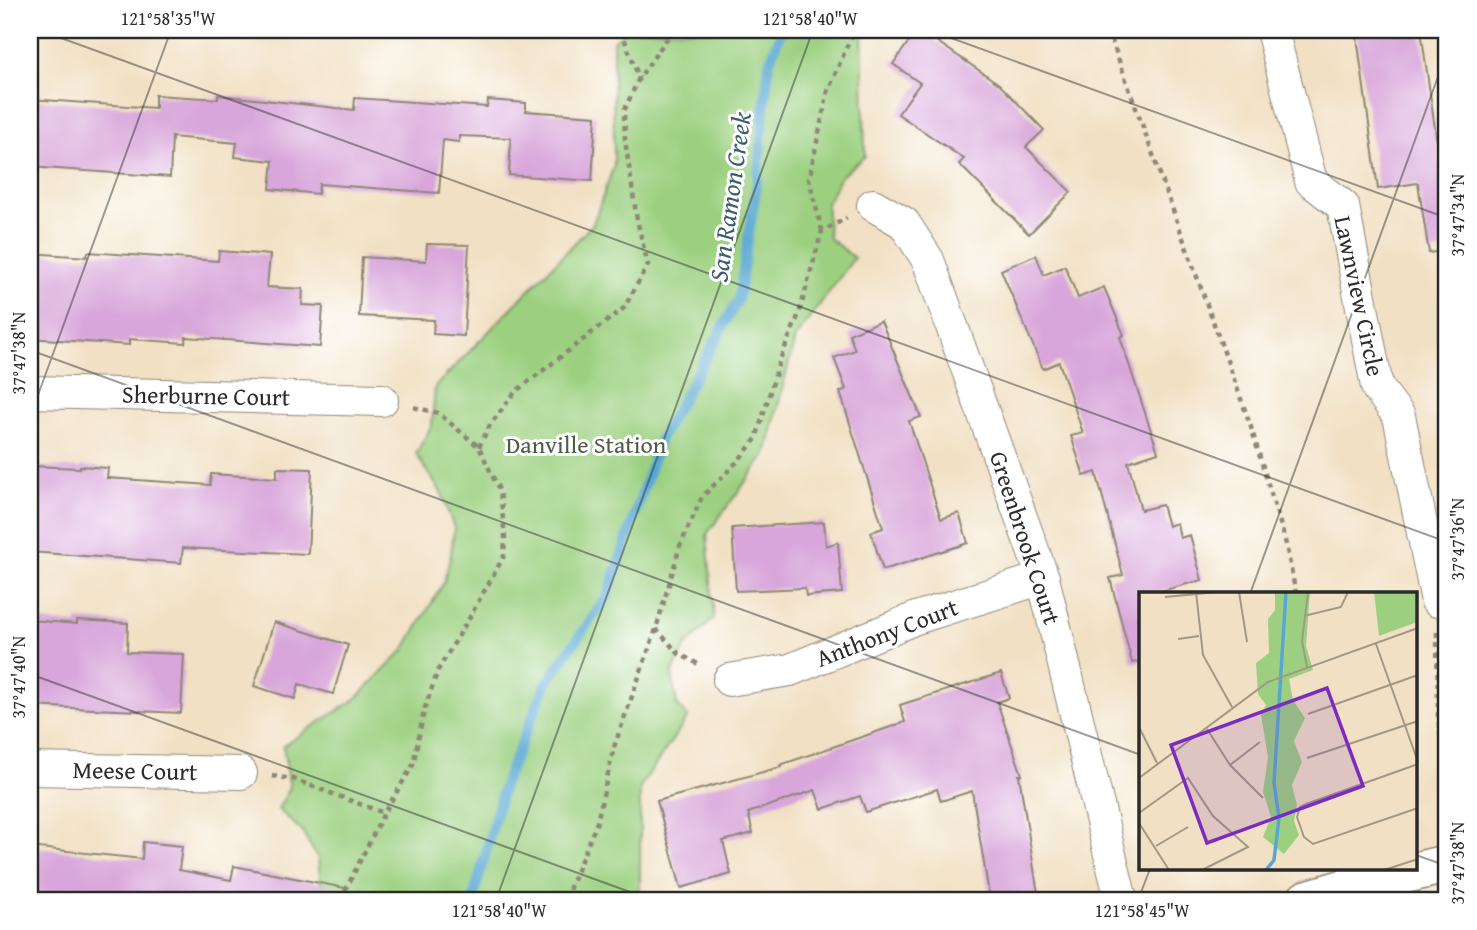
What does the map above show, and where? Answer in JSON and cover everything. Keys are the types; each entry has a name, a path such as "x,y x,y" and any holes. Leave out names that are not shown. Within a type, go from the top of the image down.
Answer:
{"street":[{"name":"Lawnview Circle","path":"1272,30 1311,181 1343,206 1377,387 1399,416 1442,600"},
{"name":"Greenbrook Court","path":"873,205 904,223 928,260 1043,578 1121,900"},
{"name":"Sherburne Court","path":"30,392 382,400"},
{"name":"Anthony Court","path":"729,680 790,670 916,618 1043,578"},
{"name":"Meese Court","path":"30,769 241,773"},
{"path":"1306,900 1447,864"}],"path":[{"path":"621,30 639,78"},
{"path":"479,447 515,392 624,308 648,265 637,220 625,139 624,111 639,78 673,30"},
{"path":"569,900 570,887 597,822 614,747 656,629 680,546 702,497 756,439 779,362 799,314 822,231 809,179 828,91 854,30"},
{"path":"1108,30 1250,424 1285,540 1296,592"},
{"path":"822,231 873,205"},
{"path":"342,900 384,813 413,765 424,711 438,670 504,556 505,537 500,492 479,447 438,413 382,400"},
{"path":"1442,600 1438,716 1441,741 1447,748"},
{"path":"656,629 680,654 729,680"},
{"path":"241,773 293,779 384,813"}],"green space":[{"name":"Danville Station","path":"628,30 862,30 865,156 841,176 826,204 829,238 854,258 795,338 766,454 707,534 714,618 686,646 672,673 677,705 688,717 640,787 640,900 323,900 318,859 302,831 278,809 290,788 283,746 357,698 404,650 444,582 454,528 442,494 416,454 432,425 435,387 593,224 614,165 613,41"}],"building":[{"path":"917,30 999,84 1044,130 1026,147 1071,192 1029,234 959,164 964,159 898,114 920,83 893,64"},
{"path":"1356,30 1421,30 1447,213 1447,250 1429,253 1418,183 1378,189"},
{"path":"155,95 218,99 218,95 354,110 355,98 487,107 488,100 526,103 526,111 596,116 592,181 509,175 511,138 459,136 459,142 443,140 439,193 319,184 318,194 270,189 273,161 235,157 237,143 172,137 170,177 30,167 30,99 155,108"},
{"path":"427,244 469,245 464,336 433,334 434,320 359,316 362,257 426,261"},
{"path":"219,251 270,255 267,287 303,289 302,305 323,306 320,347 186,337 185,343 129,339 129,345 30,338 30,253 87,257 88,252 218,261"},
{"path":"1036,255 1044,275 1065,266 1078,298 1104,287 1124,335 1120,337 1158,452 1128,462 1141,510 1162,505 1168,526 1177,523 1180,538 1190,535 1202,580 1157,592 1139,592 1139,661 1132,663 1110,578 1123,575 1096,472 1084,476 1071,436 1083,433 1059,362 1043,369 1001,270"},
{"path":"881,321 921,417 909,421 941,519 959,513 968,543 883,570 871,532 883,528 840,392 846,389 834,358 855,350 849,334"},
{"path":"30,466 108,468 107,478 210,485 211,474 277,478 277,468 312,469 308,554 183,548 181,563 30,552"},
{"path":"824,522 826,546 838,542 842,593 806,596 805,588 736,591 732,528"},
{"path":"30,620 77,624 77,620 128,623 127,652 184,654 181,713 30,706"},
{"path":"274,622 348,645 333,694 299,684 295,699 254,686"},
{"path":"1001,673 1009,698 997,702 1022,775 1019,775 1039,900 990,900 972,791 941,801 937,789 866,812 860,796 822,809 815,790 748,813 753,833 723,841 731,874 681,888 657,801 781,767 780,765 905,722 900,705"},
{"path":"143,842 182,846 179,870 231,880 234,866 345,888 344,900 30,900 30,847 142,859"}],"waterway":[{"name":"San Ramon Creek","path":"473,900 504,784 546,684 608,595 660,439 738,300 756,191 769,63 782,30"}]}
